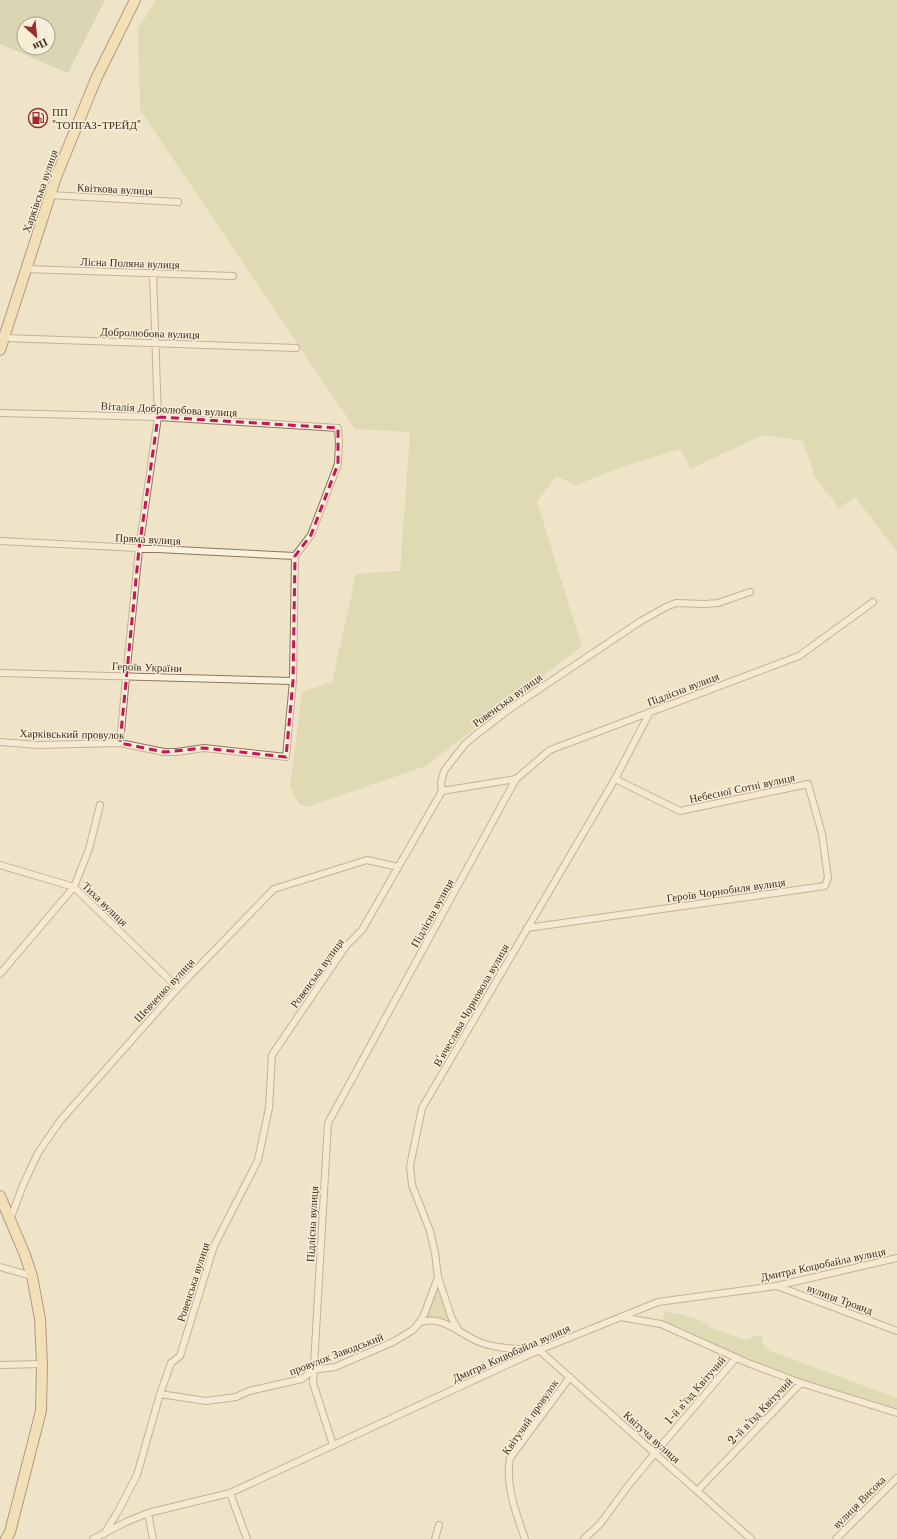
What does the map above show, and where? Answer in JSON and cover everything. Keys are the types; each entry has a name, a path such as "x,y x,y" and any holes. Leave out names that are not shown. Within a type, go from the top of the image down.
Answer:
{"main road":[{"name":"Харківська вулиця","path":"0,350 3,333 50,195 96,79 135,0"},
{"path":"0,1196 25,1255 32,1276 40,1319 42,1364 41,1411 10,1532 6,1539"}],"street":[{"name":"Квіткова вулиця","path":"50,195 178,202"},
{"name":"Лісна Поляна вулиця","path":"26,269 233,276"},
{"path":"120,743 139,549 158,417 154,343 153,274"},
{"name":"Добролюбова вулиця","path":"3,333 154,343 296,348"},
{"name":"Віталія Добролюбова вулиця","path":"0,413 158,417 338,428 338,464 311,535 296,556"},
{"name":"Пряма вулиця","path":"0,541 296,556"},
{"path":"293,681 296,556"},
{"name":"Ровенська вулиця","path":"104,1534 117,1514 137,1475 160,1394 171,1363 180,1356 214,1246 258,1160 269,1108 272,1055 346,946 362,930 442,791 441,783 444,771 465,744 476,734 511,708 641,621 676,603 718,603 750,592"},
{"name":"Підлісна вулиця","path":"333,1445 313,1383 328,1123 516,779 550,750 799,656 873,602"},
{"name":"Героїв України","path":"0,673 293,681"},
{"name":"Харківський провулок","path":"0,742 38,745 120,743 164,752 177,752 204,748 286,756 293,681"},
{"name":"В'ячеслава Чорновола вулиця","path":"458,1329 452,1318 438,1277 435,1252 430,1231 412,1185 410,1166 422,1108 615,779 650,712"},
{"path":"442,791 516,779"},
{"name":"Небесної Сотні вулиця","path":"615,779 680,811 808,784"},
{"name":"Героїв Чорнобиля вулиця","path":"527,928 825,886 828,878 822,834 808,784"},
{"path":"0,974 74,887 89,849 100,805"},
{"name":"Шевченко вулиця","path":"10,1220 23,1185 38,1153 60,1121 178,988 274,889 367,860 398,867"},
{"name":"Тиха вулиця","path":"0,865 74,887 178,988"},
{"name":"Дмитра Коцюбайла вулиця","path":"93,1539 126,1522 148,1513 230,1493 539,1350 658,1302 776,1286 897,1258"},
{"path":"0,1267 32,1276"},
{"path":"419,1323 424,1315 438,1277"},
{"name":"вулиця Троянд","path":"776,1286 897,1331"},
{"path":"620,1317 661,1324 736,1358 801,1383"},
{"path":"419,1323 431,1320 458,1329 468,1337 482,1343 498,1347 539,1350"},
{"name":"провулок Заводський","path":"160,1394 206,1401 236,1396 249,1391 302,1379 313,1370 335,1367 393,1342 413,1330 419,1323"},
{"name":"Квітуча вулиця","path":"539,1350 751,1539"},
{"name":"1-й в'їзд Квітучий","path":"584,1539 600,1524 655,1453 736,1358"},
{"path":"0,1365 42,1364"},
{"name":"Квітучий провулок","path":"525,1539 512,1499 508,1471 510,1458 570,1377"},
{"name":"2-й в'їзд Квітучий","path":"697,1491 801,1383 897,1413"},
{"name":"вулиця Висока","path":"836,1539 897,1478"},
{"path":"230,1493 247,1539"},
{"path":"148,1513 153,1539"},
{"path":"434,1539 439,1524"}],"highlighted area":[{"path":"158,417 338,428 338,464 311,535 295,556 293,681 286,757 204,748 164,752 120,743 139,549"}],"green space":[{"path":"0,0 105,0 68,73 28,56 56,56 56,16 16,16 16,51 0,44"},
{"path":"157,0 897,0 897,552 855,497 839,508 815,477 803,441 762,435 691,469 680,449 625,466 576,485 556,476 537,502 582,646 426,766 307,807 299,804 290,786 302,692 332,682 356,574 400,571 410,432 355,429 140,110 138,28"},
{"path":"438,1277 458,1329 444,1323 419,1323"},
{"path":"668,1312 681,1314 699,1320 712,1328 745,1340 761,1334 765,1349 897,1398 897,1413 748,1363 666,1324 663,1320 664,1313"}],"place":[{"name":"ПП \"ТОПГАЗ-ТРЕЙД\"","path":"38,118"}]}
